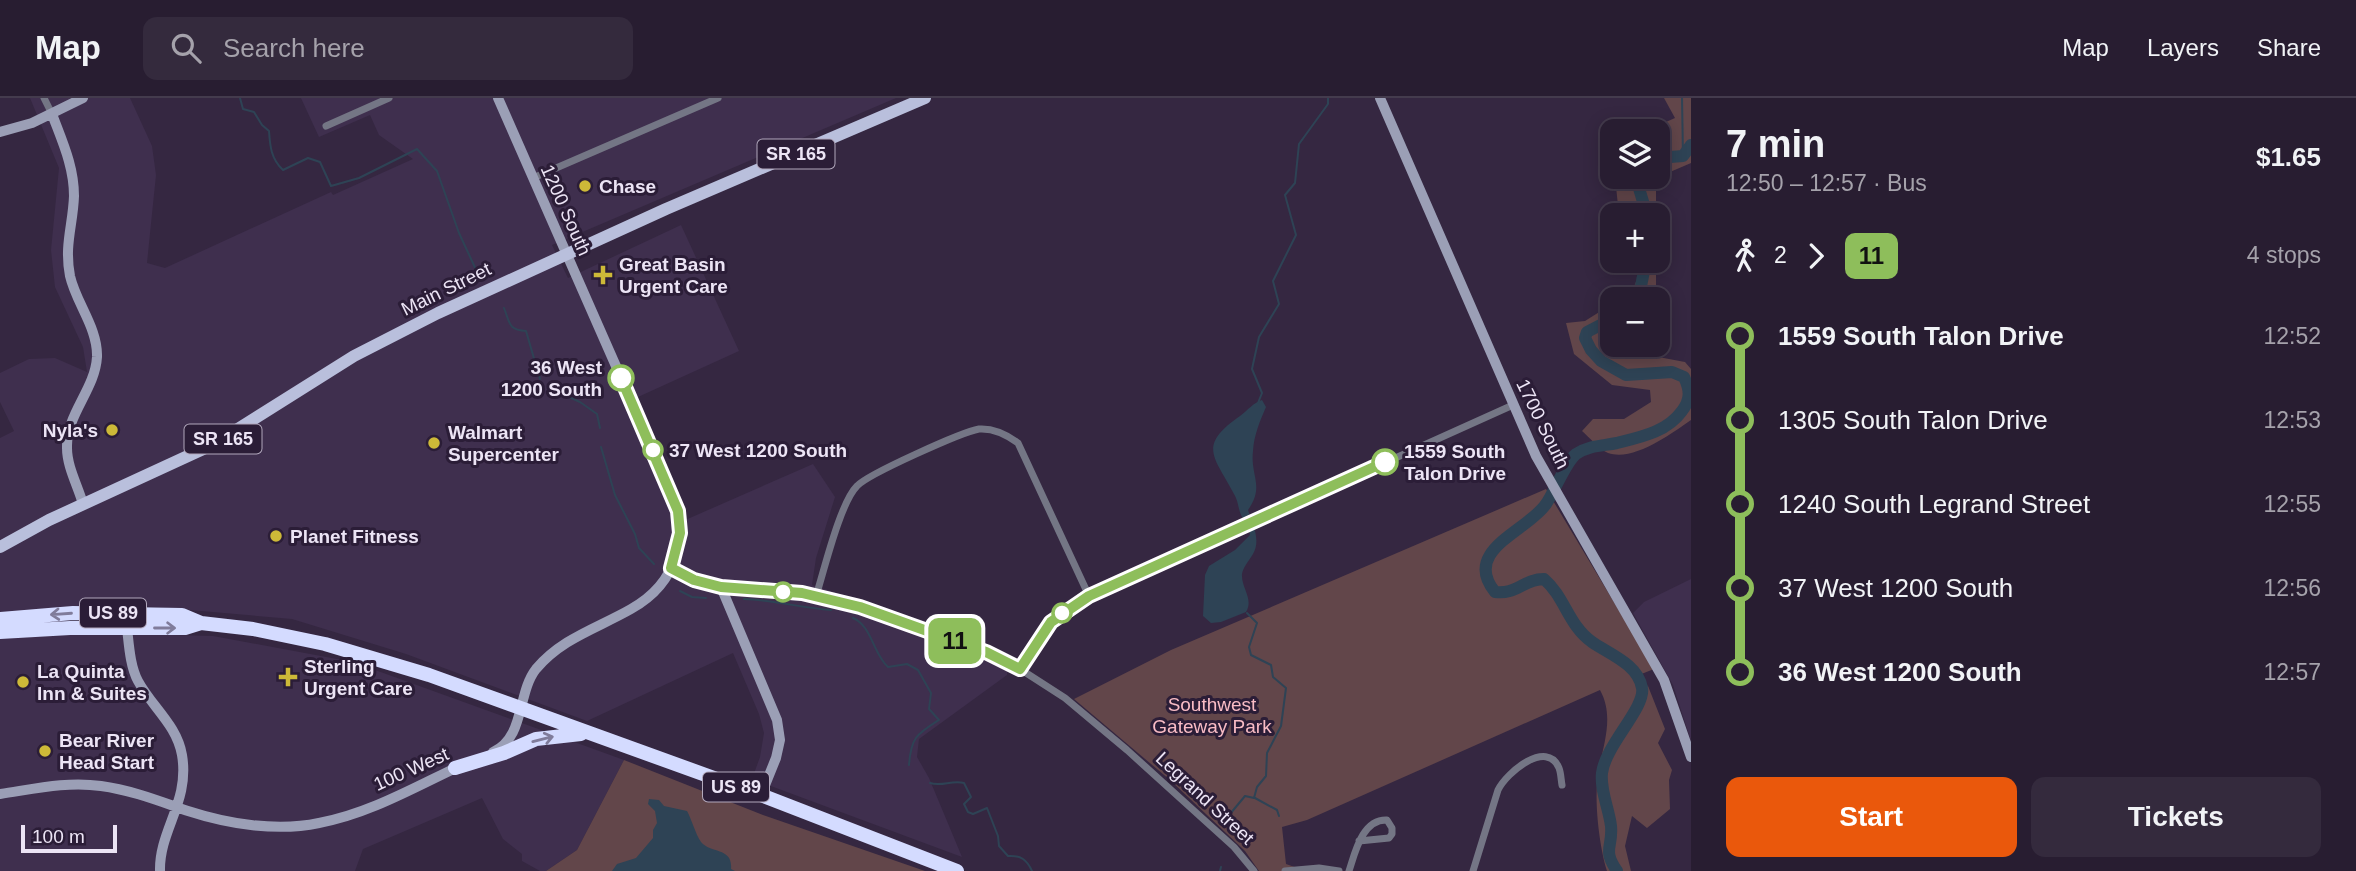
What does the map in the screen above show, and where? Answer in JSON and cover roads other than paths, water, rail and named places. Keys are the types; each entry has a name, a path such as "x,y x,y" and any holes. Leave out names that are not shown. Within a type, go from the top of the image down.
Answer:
{"highway":[{"name":"US 89","path":"0,619 73,613 182,615 201,623 253,629 326,644 392,663 761,795 957,871"},
{"name":"US 89","path":"0,632 47,628 185,628 201,623"},
{"path":"455,768 548,736 587,733"}],"main road":[{"name":"Main Street","path":"0,547 49,520 214,444 354,356 438,313 566,254 925,98"}],"street":[{"path":"44,98 67,153 74,183 67,245 70,274 95,340 97,354 92,380 68,430 66,446 83,505"},
{"path":"0,132 32,123 83,98"},
{"path":"326,126 389,98"},
{"name":"1200 South","path":"498,98 670,489"},
{"path":"533,178 718,98"},
{"name":"1700 South","path":"1380,98 1536,456 1664,680 1691,757"},
{"path":"1020,669 1051,622 1089,596 1513,405"},
{"path":"816,596 846,502 857,486 878,472 978,429 1006,434 1018,443 1089,596"},
{"name":"100 West","path":"0,793 71,784 100,786 139,793 177,807 236,823 284,826 319,823 349,815 500,748 509,742 533,672 546,658 579,634 645,600 659,587 671,568 680,533 678,511 670,489"},
{"name":"Legrand Street","path":"671,568 694,580 721,587 802,593 860,607 986,652 1020,669 1065,698 1127,750 1234,847 1254,871"},
{"path":"721,587 778,720 780,740 776,758 761,795"},
{"path":"127,628 137,679 175,732 181,751 184,782 162,851 160,871"},
{"path":"1473,871 1498,790 1512,769 1545,757 1554,760 1560,769 1562,785"},
{"path":"1349,871 1359,841 1372,825 1387,820 1392,828 1389,838 1359,841"},
{"path":"1372,825 1379,840"},
{"path":"1285,871 1319,868 1339,871"}],"water":[{"path":"1262,400 1266,407 1253,451 1256,494 1248,510 1256,543 1242,574 1249,603 1246,612 1211,623 1203,616 1205,575 1209,566 1235,550 1250,535 1235,496 1216,461 1214,444 1227,426"},
{"path":"649,799 659,800 664,806 687,811 701,842 729,857 731,869 735,871 612,871 617,864 636,858 653,838 657,823 655,811 648,804"}],"waterway":[{"path":"240,98 243,109 254,112 269,131 274,157 283,170 308,158 320,162 331,186 359,178 417,149 437,171 459,233 478,274"},
{"path":"1258,403 1262,393 1252,369 1259,337 1279,304 1273,281 1296,235 1285,195 1295,183 1299,144 1328,104 1328,98"},
{"path":"1682,98 1683,156"},
{"path":"1670,157 1683,156 1691,145"},
{"path":"1639,189 1643,203"},
{"path":"1641,287 1644,273"},
{"path":"504,308 513,327 526,331 540,379"},
{"path":"1600,325 1587,332 1585,338 1601,361 1626,375 1672,372 1684,377 1689,394 1685,407 1669,424 1653,433 1591,447 1576,454 1546,504 1501,542 1486,564 1487,577 1495,592 1509,591 1531,581 1544,579 1557,594 1577,628 1592,642 1629,666 1639,680 1642,696 1610,751 1602,773 1602,786 1611,826 1609,853 1617,871"},
{"path":"558,392 597,414 600,428"},
{"path":"601,447 615,495 635,534 639,548 654,564"},
{"path":"680,591 692,597 706,598"},
{"path":"744,599 831,610"},
{"path":"1225,820 1245,796 1254,798 1257,787 1266,776 1267,753 1281,726 1286,688 1273,677 1271,665 1251,655 1249,647 1257,623 1247,613"},
{"path":"853,618 864,627 888,667 907,664 918,670 931,693 929,709 939,720 916,737 911,748 909,765"},
{"path":"930,783 964,783 971,797 964,804 968,812 973,814 987,808 999,846 1008,856 1023,859 1032,871"},
{"path":"1255,798 1277,810 1279,816"},
{"path":"1220,871 1221,867"}],"place":[{"name":"Chase","path":"585,186"},
{"name":"Great Basin Urgent Care","path":"603,275"},
{"name":"36 West 1200 South","path":"621,378"},
{"name":"Nyla's","path":"112,430"},
{"name":"Walmart Supercenter","path":"434,443"},
{"name":"37 West 1200 South","path":"653,450"},
{"name":"1559 South Talon Drive","path":"1385,462"},
{"name":"Planet Fitness","path":"276,536"},
{"name":"Sterling Urgent Care","path":"288,677"},
{"name":"La Quinta Inn & Suites","path":"23,682"},
{"name":"Bear River Head Start","path":"45,751"}],"park label":[{"name":"Southwest Gateway Park","path":"1212,715"}]}
